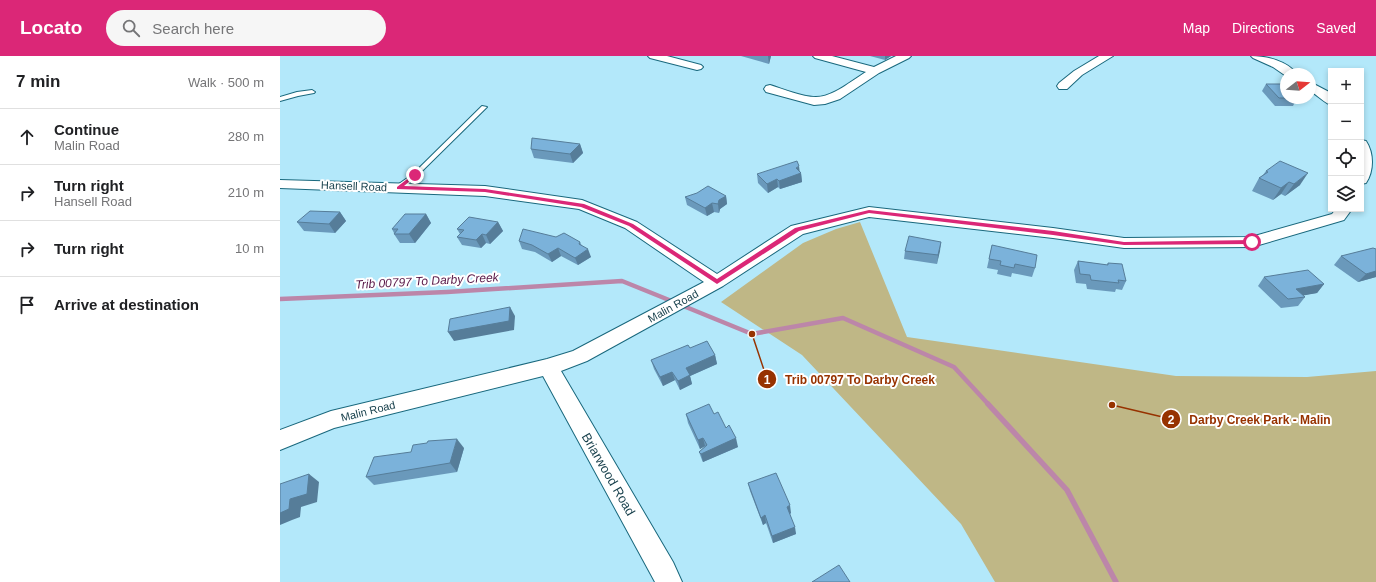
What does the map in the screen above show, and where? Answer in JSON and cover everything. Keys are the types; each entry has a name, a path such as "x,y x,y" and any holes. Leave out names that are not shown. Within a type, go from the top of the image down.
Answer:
{"street":[{"path":"654,56 697,67"},
{"path":"819,56 875,71"},
{"path":"770,89 820,101 836,96 875,71 905,56"},
{"path":"1063,86 1078,73 1107,56"},
{"path":"1257,56 1282,68"},
{"path":"1316,90 1328,97"},
{"path":"1364,155 1366,162 1364,169"},
{"name":"Hansell Road","path":"280,184 485,191 582,205 631,225 717,282"},
{"name":"Malin Road","path":"280,440 331,420 548,367 580,356 717,282 797,230 869,212 1053,233 1124,244 1252,242 1338,217 1342,212"},
{"name":"Briarwood Road","path":"548,367 664,570 669,582"}],"lane":[{"path":"280,100 312,92"},
{"path":"399,188 415,175 484,107"}],"shaded area":[{"path":"860,222 907,337 1176,376 1307,377 1376,371 1376,582 995,582 961,524 802,355 721,302 803,243 836,229"}],"building":[{"path":"1266,84 1280,84 1279,98"},
{"path":"532,138 580,144 570,154 531,149"},
{"path":"797,161 799,166 796,168 801,173 779,181 777,179 767,184 757,174"},
{"path":"1280,161 1308,173 1294,184 1289,182 1281,188 1259,178"},
{"path":"708,186 726,196 719,200 718,204 712,203 705,208 685,197 697,193"},
{"path":"310,211 340,212 329,224 297,222"},
{"path":"405,214 426,214 409,234 394,234 398,229 392,229"},
{"path":"469,217 498,222 486,235 482,234 476,240 457,237 464,230 457,229"},
{"path":"523,229 556,237 564,233 580,242 579,244 588,249 575,258 558,248 548,254 532,245 519,241"},
{"path":"909,236 941,242 938,255 905,251"},
{"path":"992,245 1037,255 1035,268 1015,264 1014,268 1000,265 1001,261 989,259"},
{"path":"1373,248 1376,249 1376,271 1366,274 1341,256"},
{"path":"1078,261 1108,265 1108,263 1122,264 1126,281 1118,280 1119,283 1091,280 1090,275 1080,274"},
{"path":"1308,270 1324,284 1296,289 1305,297 1288,299 1264,277"},
{"path":"510,307 509,321 448,332 450,319"},
{"path":"707,341 715,355 686,368 690,375 678,381 672,372 660,377 651,360 688,345 690,348"},
{"path":"709,404 714,414 718,412 726,428 729,425 736,438 701,454 699,452 707,445 703,438 698,440 686,414"},
{"path":"457,439 450,463 366,477 374,457 411,452 413,445 427,443 428,441"},
{"path":"776,473 790,505 787,507 795,527 772,536 765,515 761,518 748,483"},
{"path":"309,474 307,494 290,499 289,509 280,513 280,484"},
{"path":"839,565 850,582 812,582"}],"waterway":[{"name":"Trib 00797 To Darby Creek","path":"280,299 447,292 622,281 674,302"},
{"name":"Trib 00797 To Darby Creek","path":"681,305 752,334 843,318 954,367 989,405"},
{"name":"Trib 00797 To Darby Creek","path":"988,404 1067,490 1116,582"}],"place":[{"name":"Trib 00797 To Darby Creek","path":"752,334"},
{"name":"Darby Creek Park - Malin","path":"1112,405"}],"route":[{"path":"415,175 399,188 485,191 582,205 631,225 717,282 797,230 869,212 1053,233 1124,244 1252,242"}]}
